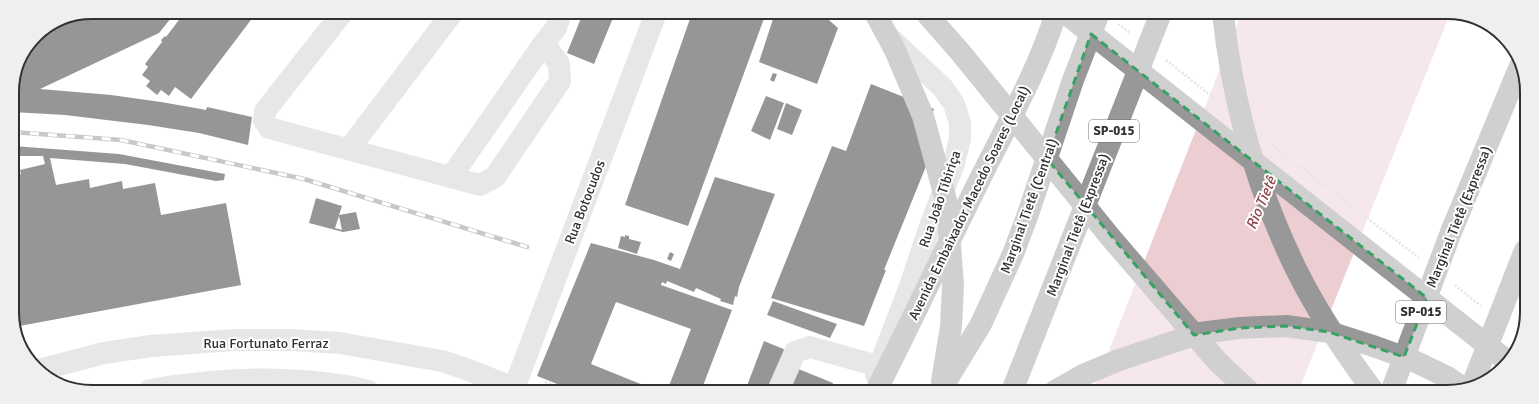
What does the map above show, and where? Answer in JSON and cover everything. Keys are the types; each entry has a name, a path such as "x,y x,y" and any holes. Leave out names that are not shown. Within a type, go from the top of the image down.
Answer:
{"highway":[{"path":"878,19 895,50 924,116 947,204 953,285 950,327 941,385"},
{"path":"931,19 961,53 1111,238 1217,361 1243,385"},
{"name":"Avenida Embaixador Macedo Soares (Local)","path":"879,385 1025,91 1054,19"},
{"path":"1073,19 1503,358"},
{"name":"Marginal Tietê (Central)","path":"944,385 981,324 1013,254 1031,206 1073,80 1107,19"},
{"name":"Marginal Tietê (Expressa)","path":"1014,385 1159,19"},
{"path":"1224,19 1236,97 1248,144 1277,226 1296,269 1319,311 1369,385"},
{"name":"Marginal Tietê (Expressa)","path":"1394,385 1452,232 1517,73"},
{"path":"1496,123 1520,85"},
{"path":"1474,379 1520,263"},
{"path":"1066,385 1083,375 1119,360 1200,333 1240,328 1286,326 1329,332 1376,347 1412,360 1447,377 1457,384"}],"street":[{"path":"337,19 265,111 264,120 269,128 480,185 495,177 560,81 559,64 544,44"},
{"path":"349,150 448,19"},
{"path":"451,177 556,28 559,19"},
{"name":"Rua Botocudos","path":"516,385 654,19"},
{"name":"Rua João Tibiriça","path":"870,19 943,88 954,104 960,123 960,139 954,163 929,229 910,286 872,385"},
{"name":"Rua Fortunato Ferraz","path":"46,368 104,353 151,346 234,340 290,340 340,343 442,361 504,385"},
{"path":"781,385 795,352 810,347 878,366"},
{"path":"184,385 251,379 306,381 340,385"}],"path":[{"path":"1109,19 1134,36"},
{"path":"1165,60 1215,99"},
{"path":"1270,142 1421,259"},
{"path":"1451,282 1485,309"},
{"path":"545,382 552,385"}],"highlighted area":[{"path":"1091,34 1427,298 1404,357 1329,332 1286,326 1240,328 1194,335 1047,159"}],"water":[{"name":"Rio Tietê","path":"1240,19 1448,19 1301,385 1095,385"}],"building":[{"path":"170,19 159,33 40,89 111,95 206,110 207,107 252,117 248,145 199,133 65,115 19,112 19,87 21,73 31,52 40,40 52,31 78,20"},
{"path":"180,19 252,19 191,99 175,87 169,96 161,90 157,95 146,86 150,81 142,75 148,67 145,64 162,42 161,40 165,36 166,37"},
{"path":"581,19 613,19 594,64 567,53"},
{"path":"690,19 764,19 688,226 625,205"},
{"path":"773,19 828,19 838,28 817,84 759,62"},
{"path":"773,73 777,74 774,82 770,80"},
{"path":"871,84 934,109 929,122 935,144 884,270 886,270 864,326 771,298 832,146 846,151"},
{"path":"766,96 784,103 770,140 751,131"},
{"path":"786,103 802,110 792,135 777,129"},
{"path":"19,146 119,154 225,174 224,180 216,181 125,164 50,158 56,185 89,179 90,188 122,181 123,189 155,183 161,215 226,203 241,285 20,326 19,174 21,174 20,170 45,164 43,156 19,156"},
{"path":"715,177 775,194 739,287 737,297 735,296 733,305 720,301 721,299 696,288 694,292 667,281 666,284 662,282 661,285 732,310 703,385 669,385 691,329 616,302 591,364 643,385 560,385 537,376 591,243 654,260 680,269"},
{"path":"316,198 342,206 339,215 356,212 360,229 343,232 309,223","holes":["339,216 342,230 335,228"]},
{"path":"625,235 629,236 629,239 641,242 637,254 618,248 621,236 625,237"},
{"path":"670,252 674,254 671,261 667,259"},
{"path":"773,301 837,324 830,338 767,315"},
{"path":"764,341 786,350 772,385 747,385"},
{"path":"796,368 833,383 832,385 789,385"}],"railway":[{"path":"19,133 121,140 304,179 527,247"}]}
